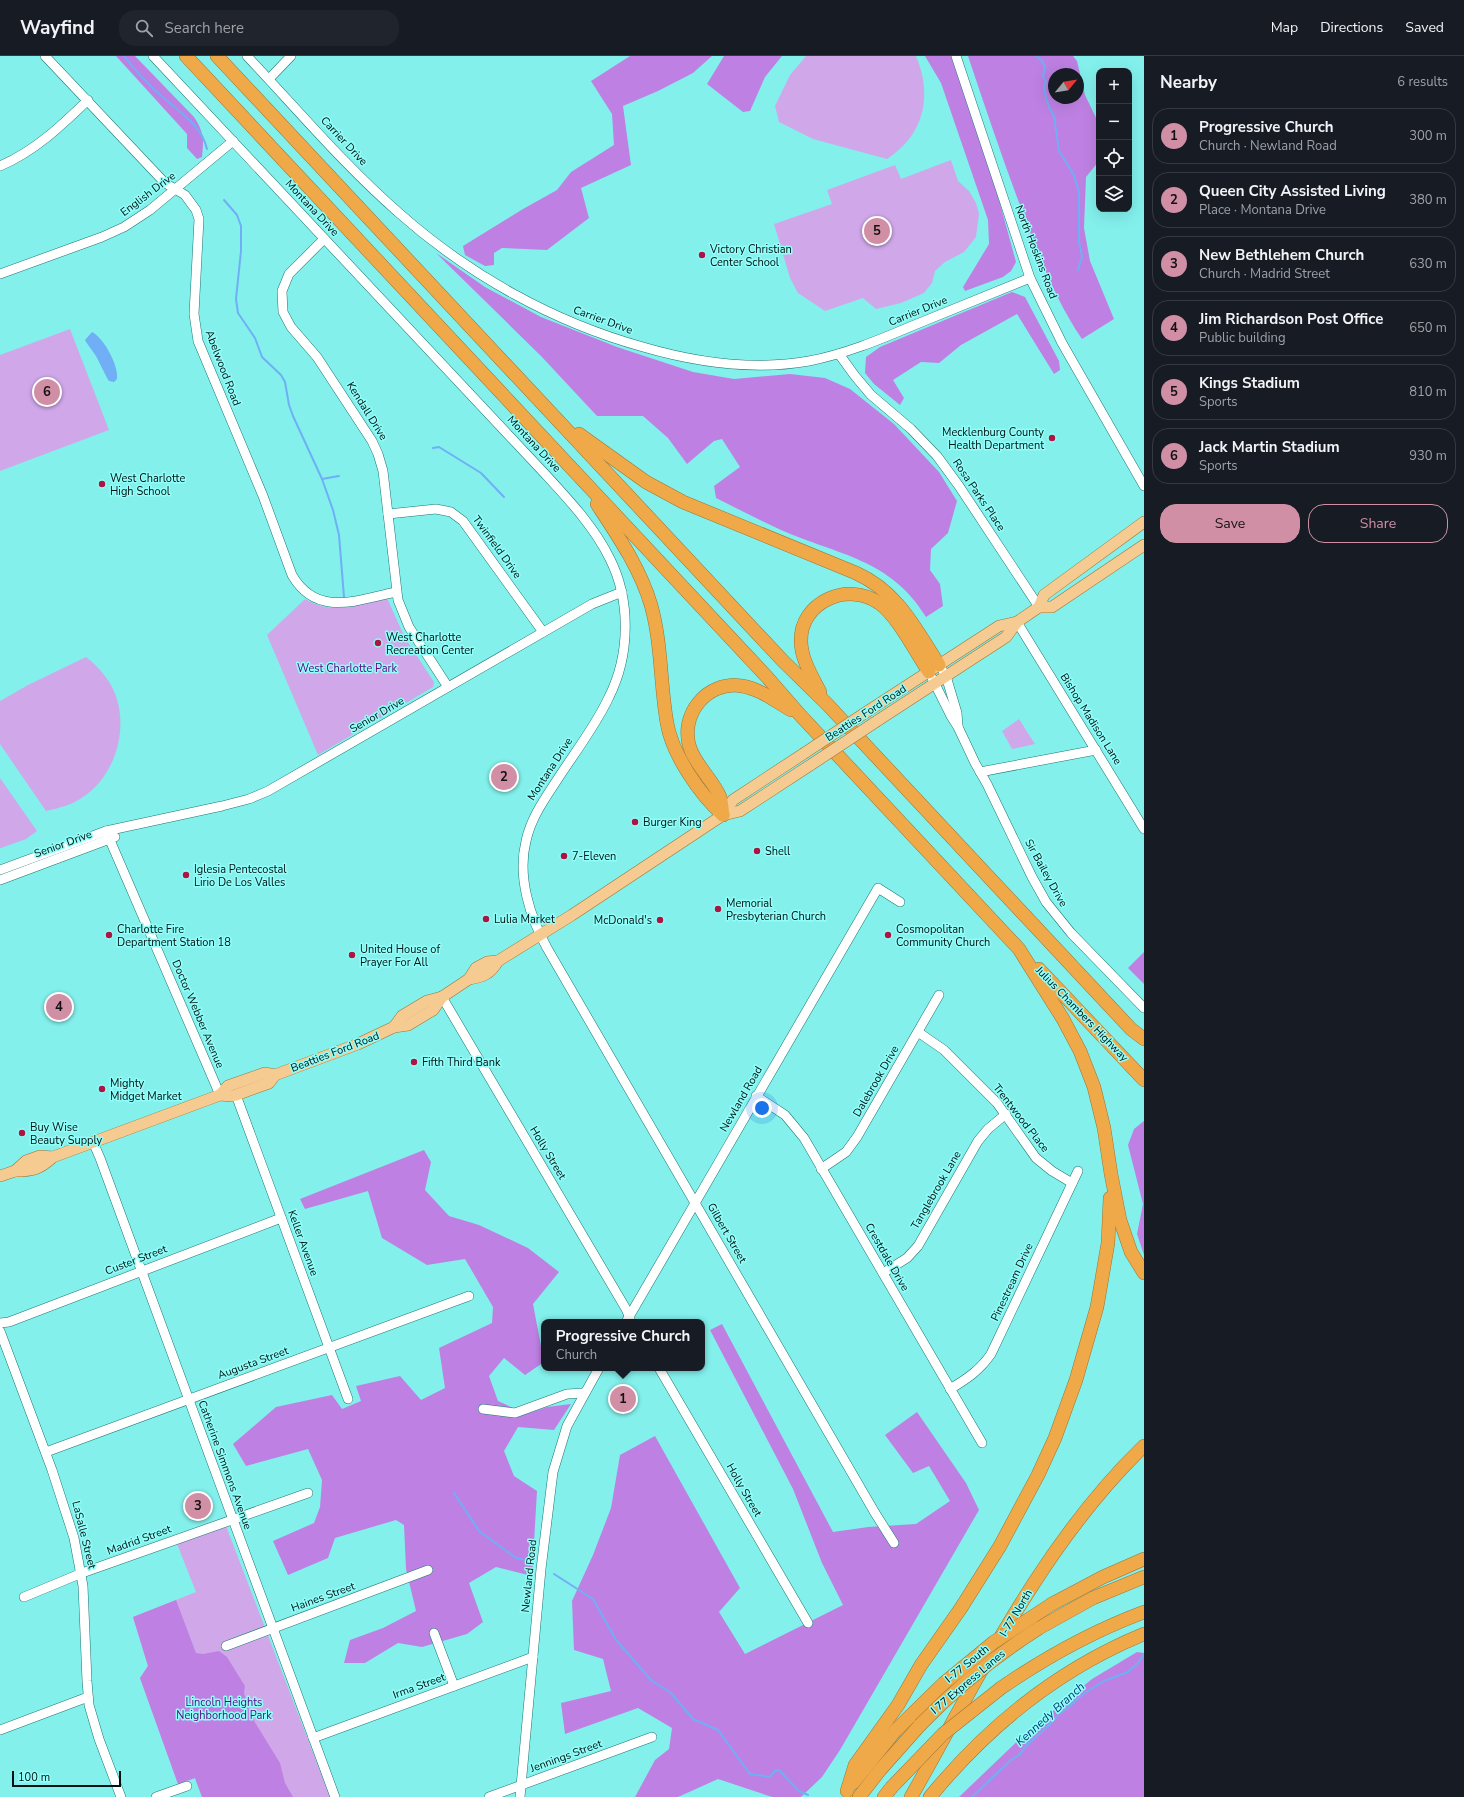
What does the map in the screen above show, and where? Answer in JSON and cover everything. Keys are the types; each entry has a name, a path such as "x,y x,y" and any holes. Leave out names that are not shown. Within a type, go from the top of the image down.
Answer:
{"highway":[{"path":"186,56 767,677 801,716 1019,949 1064,1019 1088,1070 1094,1087 1104,1128 1111,1174 1127,1242 1135,1260 1144,1273"},
{"path":"217,56 783,661 827,704 1144,1044"},
{"path":"553,415 629,470 676,498 702,511 873,581 887,591 898,604 934,668"},
{"path":"578,475 629,555 646,591 657,631 667,723 673,745 709,803 723,815"},
{"path":"827,704 804,660 801,647 801,634 804,621 812,610 822,602 835,596 848,594 860,595 873,599 884,607 934,668"},
{"path":"723,815 720,797 695,758 689,743 689,722 692,711 699,702 708,693 718,688 730,685 742,686 765,694 801,716"},
{"name":"Julius Chambers Highway","path":"1019,949 1144,1080"},
{"path":"1131,1029 1144,1039"},
{"path":"845,1794 855,1765 898,1705 921,1665 966,1602 1000,1546 1038,1475 1055,1438 1085,1352 1101,1287 1109,1236 1111,1174"},
{"name":"I-77 North","path":"911,1797 1012,1619 1039,1576 1087,1509 1121,1469 1144,1446"},
{"name":"I-77 South","path":"845,1794 869,1761 896,1730 943,1684 994,1642 1052,1604 1103,1577 1144,1559"},
{"name":"I 77 Express Lanes","path":"859,1797 884,1764 920,1725 973,1675 1039,1628 1093,1598 1144,1577"},
{"path":"888,1792 943,1734 1001,1688 1040,1662 1077,1641 1144,1612"},
{"path":"930,1797 953,1769 980,1741 1024,1703 1082,1664 1144,1634"}],"main road":[{"name":"Beatties Ford Road","path":"220,1095 228,1086 265,1073 275,1075 358,1044 394,1027 402,1016 427,1001 442,997 469,980 476,968 487,962 498,961 540,935 723,815 740,811 1006,637 1017,622 1039,607 1044,595 1144,522"},
{"name":"Beatties Ford Road","path":"1039,607 1052,607 1144,545"},
{"name":"Beatties Ford Road","path":"723,815 733,800 934,668 999,626 1017,622"},
{"name":"Beatties Ford Road","path":"0,1176 15,1170 29,1171 44,1166 53,1157 220,1095 232,1096 269,1083 275,1075"}],"street":[{"name":"Abelwood Road","path":"45,56 165,183 185,195 196,210 199,219 194,314 198,341 264,496 292,575 304,592 326,603 345,602 396,592"},
{"name":"Montana Drive","path":"153,56 573,505 606,551 615,570 622,592 625,615 625,639 621,665 614,687 603,709 537,812 526,840 523,863 524,880 529,904 540,935"},
{"name":"Carrier Drive","path":"247,56 360,176 414,226 476,272 508,291 547,311 634,345 706,362 742,366 773,365 808,361 839,354 869,344 1030,278"},
{"path":"269,79 291,56"},
{"name":"North Hoskins Road","path":"956,56 1030,278 1062,343 1144,486"},
{"path":"0,166 37,145 88,100"},
{"name":"English Drive","path":"0,274 112,233 143,216 233,141"},
{"name":"Kendall Drive","path":"324,239 289,274 282,291 283,312 291,327 317,356 374,445 383,471 396,592 409,627 448,688"},
{"name":"Rosa Parks Place","path":"839,354 871,396 911,429 937,456 959,486 1039,607"},
{"name":"Twinfield Drive","path":"388,514 436,509 444,510 458,516 473,533 544,632"},
{"name":"Senior Drive","path":"0,880 108,836 153,820 249,799 268,790 601,600 622,592"},
{"name":"Bishop Madison Lane","path":"1017,622 1144,829"},
{"name":"Sir Bailey Drive","path":"934,668 946,676 957,713 958,727"},
{"name":"Sir Bailey Drive","path":"934,668 935,683 951,716 958,727 1032,877 1054,913 1071,933 1144,1008"},
{"path":"980,772 1096,750"},
{"name":"Senior Drive","path":"0,870 108,836"},
{"name":"Doctor Webber Avenue","path":"108,836 220,1095"},
{"name":"Newland Road","path":"630,1319 756,1096 878,888 900,902"},
{"name":"Gilbert Street","path":"540,935 875,1513 894,1543"},
{"name":"Dalebrook Drive","path":"822,1169 846,1152 857,1137 939,995"},
{"name":"Holly Street","path":"442,997 626,1309 629,1319"},
{"name":"Trentwood Place","path":"918,1032 944,1050 1006,1114 1036,1158 1052,1171 1072,1183"},
{"name":"Keller Avenue","path":"236,1095 348,1399"},
{"name":"Crestdale Drive","path":"756,1096 779,1111 795,1126 822,1169 982,1443"},
{"name":"Tanglebrook Lane","path":"883,1274 907,1258 918,1246 978,1140 988,1129 1006,1114"},
{"name":"Catherine Simmons Avenue","path":"93,1142 142,1270 188,1400 335,1797"},
{"name":"Pinestream Drive","path":"950,1389 970,1377 991,1354 1078,1171"},
{"name":"Custer Street","path":"0,1322 9,1322 281,1218"},
{"name":"Augusta Street","path":"46,1452 469,1296"},
{"name":"LaSalle Street","path":"0,1332 46,1452 70,1523 82,1573 88,1697 96,1730 121,1797"},
{"name":"Newland Road","path":"520,1797 553,1472 567,1426 597,1371"},
{"name":"Holly Street","path":"661,1371 808,1623"},
{"path":"483,1409 515,1413 567,1394 584,1393"},
{"name":"Madrid Street","path":"24,1598 82,1573 308,1493"},
{"name":"Haines Street","path":"226,1646 428,1570"},
{"path":"434,1633 454,1686"},
{"name":"Irma Street","path":"313,1738 534,1657"},
{"path":"0,1730 88,1697"},
{"name":"Jennings Street","path":"489,1797 652,1737"},
{"path":"156,1797 187,1786"}],"green space":[{"path":"116,56 135,56 194,117 200,127 202,136 202,157 197,159 187,148 187,134"},
{"path":"630,56 712,56 693,73 658,91 623,106 631,165 581,188 589,218 547,250 502,248 494,253 494,265 485,266 465,255 463,246 557,190 571,172 614,145 612,114 591,81"},
{"path":"724,56 782,56 765,77 750,111 743,112 707,84"},
{"path":"806,56 916,56 924,86 924,100 922,114 910,138 900,149 887,159 813,139 779,122 775,106 790,75"},
{"path":"925,56 952,56 993,178 1016,262 1011,271 1003,277 965,291 963,287 989,244 988,220 941,83"},
{"path":"968,56 1073,56 1077,61 1079,68 1048,68 1048,104 1084,104 1084,91 1096,118 1096,165 1086,177 1084,228 1090,261 1114,319 1082,339 1056,295 1009,176"},
{"path":"951,160 958,181 969,191 976,203 979,214 976,237 964,252 945,262 935,271 932,283 924,293 901,303 876,309 863,298 825,311 798,293 790,278 774,224 832,204 827,190 895,165 901,179"},
{"path":"436,253 485,287 541,317 617,347 693,372 734,379 790,374 825,378 850,389 894,424 939,472 957,501 948,533 931,549 930,570 940,584 943,606 926,617 912,598 897,582 880,571 843,553 781,530 716,498 714,486 740,467 722,439 714,441 687,464 668,438 643,416 597,416 541,356"},
{"path":"1012,292 1025,297 1059,361 1060,370 1054,374 1017,314 961,345 939,363 921,362 893,380 904,398 900,405 874,384 865,373 866,357 880,347"},
{"path":"70,329 109,430 0,471 0,355"},
{"name":"West Charlotte Park","path":"387,598 405,638 434,682 433,687 318,755 267,635 305,599 326,607 345,608"},
{"path":"86,657 106,677 117,699 120,714 118,746 113,761 105,775 95,787 74,802 46,811 0,744 0,701 28,685"},
{"path":"1019,719 1035,744 1012,749 1002,731"},
{"path":"0,778 37,831 26,839 1,848 0,848"},
{"path":"1144,952 1144,984 1128,968"},
{"path":"1144,1121 1144,1255 1137,1234 1143,1204 1128,1145 1134,1129"},
{"path":"424,1150 431,1162 425,1190 449,1216 479,1225 528,1248 559,1272 533,1304 541,1346 541,1364 525,1375 504,1358 489,1376 498,1401 526,1414 547,1407 571,1404 554,1430 518,1427 504,1451 514,1476 537,1491 532,1576 496,1567 469,1583 483,1622 467,1634 422,1647 398,1643 365,1663 344,1663 350,1640 383,1628 416,1611 406,1569 404,1525 396,1520 335,1538 328,1558 288,1575 273,1541 314,1523 320,1507 322,1480 308,1449 246,1466 233,1444 276,1407 332,1395 342,1409 361,1401 356,1386 400,1376 421,1400 445,1388 439,1348 492,1323 493,1307 465,1259 427,1265 382,1238 368,1191 305,1209 300,1199"},
{"path":"722,1324 833,1532 868,1527 916,1524 950,1501 929,1466 913,1473 885,1435 917,1412 966,1483 979,1510 840,1750 822,1777 801,1797 772,1797 718,1779 678,1797 635,1797 655,1760 669,1749 672,1728 638,1708 565,1734 561,1703 611,1691 603,1659 574,1650 572,1601 593,1555 611,1508 620,1455 655,1436 740,1588 719,1612 745,1654 843,1605 822,1563 793,1489 710,1330"},
{"name":"Lincoln Heights Neighborhood Park","path":"226,1526 330,1797 202,1797 195,1778 178,1784 140,1678 148,1666 133,1617 196,1592 177,1544"},
{"path":"176,1600 196,1653 203,1654 219,1651 227,1657 245,1686 244,1693 251,1716 280,1763 285,1783 293,1797 202,1797 195,1778 178,1784 140,1678 148,1666 133,1617"},
{"path":"1137,1652 1144,1653 1144,1797 959,1797 1027,1732 1092,1679"}],"water":[{"path":"92,332 97,335 110,353 117,373 117,379 114,382 109,381 96,356 85,340"}],"waterway":[{"path":"124,56 148,84 194,124 204,140 207,149"},
{"path":"1036,56 1045,66 1043,77 1046,81 1044,87 1049,107 1054,116 1059,151 1074,175 1079,192 1079,242 1082,256 1078,270"},
{"path":"224,200 237,215 241,226 241,251 236,299 238,313 255,338 262,357 281,375 285,382 289,405 293,416 322,479 333,510 339,535 344,597"},
{"path":"433,448 439,447 481,473 504,497"},
{"path":"322,479 339,476"},
{"path":"454,1493 479,1531 516,1558 530,1561"},
{"path":"554,1574 593,1599 616,1640 652,1681 670,1692 693,1719 718,1730 750,1774 770,1777 775,1771 779,1770 799,1791 808,1795"},
{"name":"Kennedy Branch","path":"972,1797 1011,1760 1019,1755 1028,1744 1059,1714 1083,1694 1104,1681 1128,1672 1139,1662 1144,1654"}],"place":[{"name":"Kings Stadium","path":"877,231"},
{"name":"Victory Christian Center School","path":"702,255"},
{"name":"Jack Martin Stadium","path":"47,392"},
{"name":"Mecklenburg County Health Department","path":"1052,438"},
{"name":"West Charlotte High School","path":"102,484"},
{"name":"West Charlotte Recreation Center","path":"378,643"},
{"name":"Queen City Assisted Living","path":"504,777"},
{"name":"Burger King","path":"635,822"},
{"name":"Shell","path":"757,851"},
{"name":"7-Eleven","path":"564,856"},
{"name":"Iglesia Pentecostal Lirio De Los Valles","path":"186,875"},
{"name":"Memorial Presbyterian Church","path":"718,909"},
{"name":"Lulia Market","path":"486,919"},
{"name":"McDonald's","path":"660,920"},
{"name":"Charlotte Fire Department Station 18","path":"109,935"},
{"name":"Cosmopolitan Community Church","path":"888,935"},
{"name":"United House of Prayer For All","path":"352,955"},
{"name":"Jim Richardson Post Office","path":"59,1007"},
{"name":"Fifth Third Bank","path":"414,1062"},
{"name":"Mighty Midget Market","path":"102,1089"},
{"name":"Buy Wise Beauty Supply","path":"22,1133"},
{"name":"Progressive Church","path":"623,1399"},
{"name":"New Bethlehem Church","path":"198,1506"}]}
